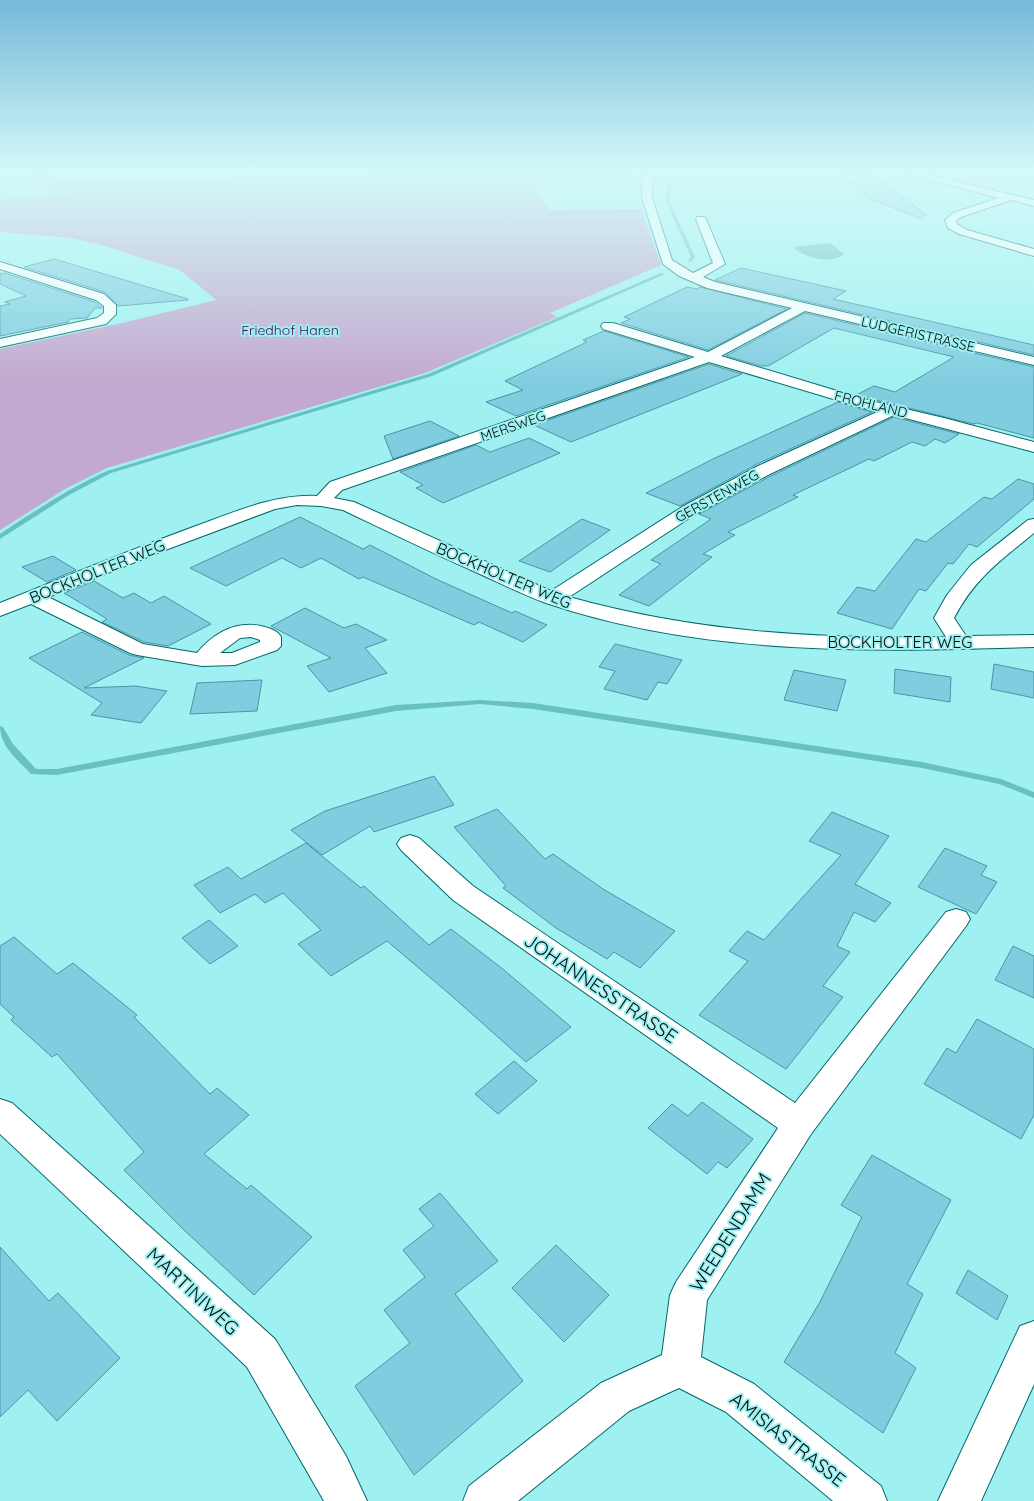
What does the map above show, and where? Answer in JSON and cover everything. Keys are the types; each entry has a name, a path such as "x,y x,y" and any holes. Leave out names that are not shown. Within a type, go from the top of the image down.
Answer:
{"street":[{"path":"661,244 667,262 678,271 711,285 803,306"},
{"path":"694,277 719,264 711,244"},
{"path":"1004,244 1034,253"},
{"path":"0,265 100,297 110,305 110,314 101,321 0,343"},
{"name":"MERSWEG","path":"321,501 336,486 709,357 803,306"},
{"name":"LUDGERISTRASSE","path":"803,306 1034,361"},
{"path":"608,326 709,357"},
{"name":"FROHLAND","path":"709,357 891,411 939,420 1034,447"},
{"name":"GERSTENWEG","path":"553,598 688,511 764,470 891,411"},
{"name":"BOCKHOLTER WEG","path":"0,610 171,541 271,505 297,500 321,501 348,506 553,598 594,610 676,628 745,638 806,642 960,643 1034,641"},
{"path":"960,643 944,618 954,599 978,569 1034,524"},
{"path":"32,597 137,650 202,660"},
{"name":"JOHANNESSTRASSE","path":"410,844 463,893 799,1124"},
{"name":"WEEDENDAMM","path":"680,1367 689,1295 799,1124 956,919"},
{"name":"MARTINIWEG","path":"0,1113 261,1353 331,1470 346,1501"},
{"path":"959,1501 1034,1340"},
{"path":"484,1501 615,1397 680,1367"},
{"name":"AMISIASTRASSE","path":"680,1367 740,1398 866,1501"}],"green space":[{"name":"Friedhof Haren","path":"97,244 654,244 661,265 550,313 557,317 425,373 107,468 65,489 0,530 0,349 122,323 216,300 180,270"}],"water":[{"path":"831,244 844,254 825,260 811,257 793,247"}],"building":[{"path":"54,259 188,300 118,306 105,292 24,267"},
{"path":"741,268 846,291 833,299 1034,345 1034,355 715,280"},
{"path":"5,273 95,302 102,308 95,308 87,318 70,319 68,322 0,336 0,306 10,304 5,302 26,296 0,284 0,274"},
{"path":"687,287 697,289 700,287 787,309 708,350 621,323 630,319 624,317"},
{"path":"805,313 1034,367 1034,438 856,395 874,386 895,392 954,357 834,328 768,366 761,366 726,356"},
{"path":"604,331 689,357 516,416 486,402 523,390 505,381 587,342 583,340"},
{"path":"709,364 742,374 571,442 534,425"},
{"path":"838,402 872,412 757,464 680,506 646,493 715,458"},
{"path":"894,417 959,434 945,443 935,439 925,446 912,442 874,461 869,459 793,495 798,497 728,532 735,535 703,554 712,557 649,606 619,595 661,564 651,560 711,519 699,514 771,476"},
{"path":"430,421 459,436 393,459 384,436"},
{"path":"529,438 560,453 443,503 416,488 423,485 400,472 476,445 490,452"},
{"path":"1018,479 1034,484 1034,499 977,547 969,544 953,564 948,563 926,591 919,589 892,629 837,613 857,587 875,591 916,539 926,542 984,497 992,499"},
{"path":"300,517 363,549 370,545 436,579 512,613 515,611 547,625 523,642 479,622 474,625 363,577 359,579 321,558 301,568 282,558 226,586 190,568"},
{"path":"582,519 610,530 550,572 519,561"},
{"path":"53,556 76,570 47,582 22,567"},
{"path":"94,581 123,598 134,593 151,603 164,596 211,624 168,646 144,642 102,622 107,619 64,593"},
{"path":"305,608 344,628 356,624 387,640 365,648 387,673 329,692 307,666 331,658 271,626"},
{"path":"82,632 129,655 144,658 84,688 136,686 167,691 141,723 91,715 102,703 29,658"},
{"path":"615,644 682,660 667,684 658,682 647,700 604,689 615,671 599,667"},
{"path":"994,664 1034,672 1034,698 991,689"},
{"path":"895,669 951,677 950,702 894,693"},
{"path":"794,670 846,680 837,711 784,700"},
{"path":"262,680 257,711 190,714 197,683"},
{"path":"434,776 454,805 374,832 370,826 322,855 291,830 325,811"},
{"path":"497,809 545,859 553,854 603,889 675,931 640,968 614,952 607,959 556,928 503,888 506,886 454,827"},
{"path":"832,812 889,836 855,884 891,903 875,922 854,912 837,946 850,952 823,986 843,997 786,1069 699,1015 748,961 729,951 747,931 764,940 841,855 809,841"},
{"path":"306,843 361,888 364,886 429,945 451,929 504,970 571,1027 526,1062 387,941 331,976 298,944 321,930 283,893 265,903 255,894 220,913 194,885 228,867 241,879"},
{"path":"945,848 987,866 981,875 997,882 976,914 918,887"},
{"path":"209,920 238,946 210,964 182,938"},
{"path":"14,937 57,974 73,963 137,1015 134,1017 210,1094 217,1088 249,1115 204,1154 247,1189 251,1185 312,1237 254,1295 184,1230 124,1170 144,1152 57,1054 52,1057 11,1020 14,1017 0,1004 0,946"},
{"path":"1013,946 1034,956 1034,998 995,980"},
{"path":"977,1019 1034,1049 1034,1115 1021,1139 924,1084 947,1048 956,1053"},
{"path":"514,1061 537,1081 498,1114 475,1094"},
{"path":"702,1102 753,1139 727,1168 718,1162 707,1174 648,1128 672,1104 688,1116"},
{"path":"872,1155 951,1200 907,1284 923,1294 895,1353 916,1368 883,1433 784,1362 820,1302 862,1217 841,1205"},
{"path":"440,1193 498,1261 455,1294 523,1381 414,1475 355,1386 410,1343 384,1310 425,1277 403,1250 434,1226 419,1209"},
{"path":"556,1245 609,1295 564,1342 512,1288"},
{"path":"0,1247 49,1301 58,1293 120,1358 57,1421 28,1390 0,1417"},
{"path":"968,1270 1008,1296 997,1320 956,1293"}],"waterway":[{"path":"687,244 693,257 690,261"},
{"path":"0,537 40,510 109,472 430,375 663,274"},
{"path":"0,729 9,745 34,772 57,772 396,708 480,702 533,706 922,765 1001,782 1034,795"}]}
